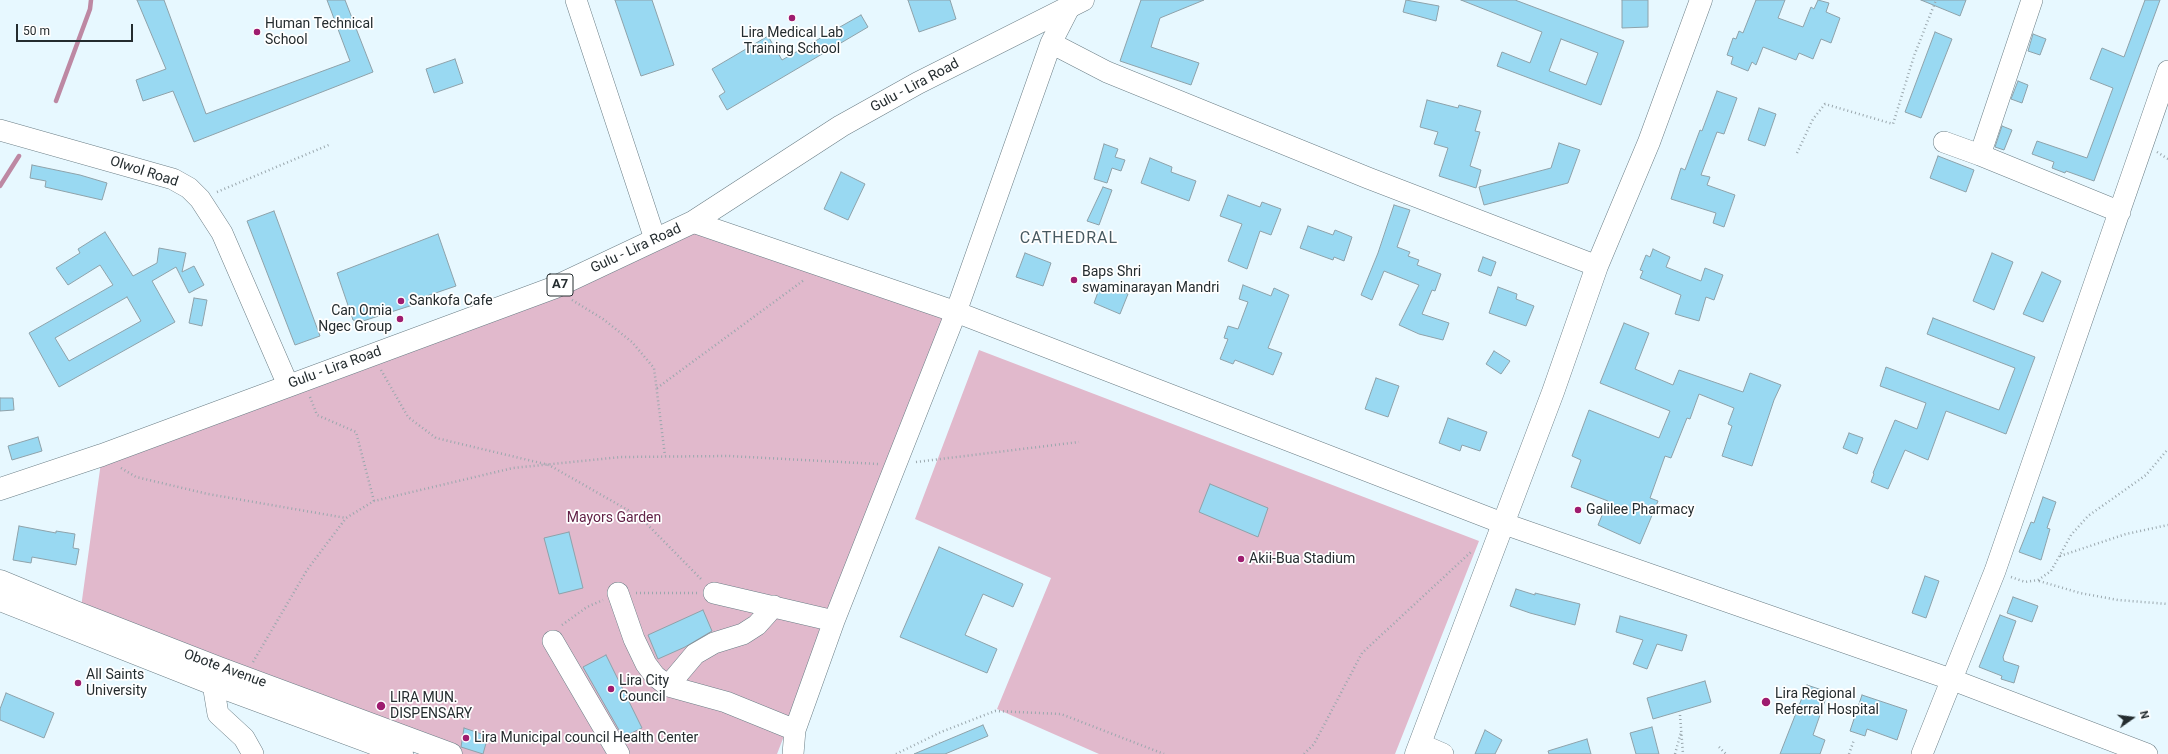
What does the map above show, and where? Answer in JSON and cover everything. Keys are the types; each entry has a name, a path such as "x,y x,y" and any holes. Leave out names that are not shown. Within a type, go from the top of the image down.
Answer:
{"main road":[{"path":"1418,749 1502,523 1553,392 1597,266 1648,142 1701,0"},
{"name":"Gulu - Lira Road","path":"0,489 102,455 553,288 693,222 860,116 918,83 1076,3"},
{"name":"Obote Avenue","path":"0,580 75,612 451,754"},
{"name":"Obote Avenue","path":"0,600 213,684 402,754"}],"street":[{"path":"576,0 655,239"},
{"path":"1980,155 2032,0"},
{"path":"781,754 793,740 834,620 956,312 1052,43 1076,3"},
{"path":"1052,43 1114,75 1368,178 1597,266"},
{"path":"1922,754 1953,680 1995,571 2168,71"},
{"name":"Olwol Road","path":"0,130 173,179 189,188 200,200 222,233 296,382"},
{"path":"1944,142 1980,155 2120,212"},
{"path":"693,222 824,265 956,312 1502,523 1953,680 2147,754"},
{"path":"618,592 634,639 646,664 655,676 668,686 726,702 793,740"},
{"path":"714,593 834,620"},
{"path":"668,686 695,654 714,643 743,634 757,625 774,606"},
{"path":"553,642 619,754"},
{"path":"213,684 218,714 244,738 253,754"},
{"path":"1418,749 1443,754"}],"path":[{"path":"1797,153 1813,119 1825,104 1893,124 1914,56 1936,0"},
{"path":"200,200 331,144"},
{"path":"2162,155 2168,153"},
{"path":"656,388 824,265"},
{"path":"553,288 603,319 632,342 654,368 665,456"},
{"path":"372,354 408,417 436,438 549,465 640,517 714,593"},
{"path":"296,382 318,415 356,432 374,501"},
{"path":"244,676 308,570 346,518 374,501 514,468 621,457 729,456 895,465 1079,442"},
{"path":"2038,580 2051,571 2071,535 2088,516 2146,475 2168,449"},
{"path":"102,455 136,477 208,494 346,518"},
{"path":"2060,556 2126,534 2168,525"},
{"path":"1304,754 1314,744 1362,653 1473,550"},
{"path":"1995,571 2025,582 2038,580 2080,593 2118,600 2168,604"},
{"path":"896,754 941,732 995,711 1061,714 1164,754"},
{"path":"1680,715 1683,754"},
{"path":"1675,754 1681,730"},
{"path":"1849,754 1854,740"},
{"path":"1719,746 1726,754"}],"green space":[{"name":"Mayors Garden","path":"679,226 949,312 777,754 427,754 78,629 102,455 553,288"},
{"name":"Akii-Bua Stadium","path":"979,350 1479,541 1395,754 1099,754 997,709 1051,578 915,519"}],"building":[{"path":"137,0 164,0 206,114 350,61 327,0 345,0 373,72 194,142 173,91 143,101 136,80 166,69"},
{"path":"615,0 652,0 674,65 641,76"},
{"path":"908,0 950,0 956,19 919,32"},
{"path":"1141,0 1204,0 1160,18 1151,47 1199,63 1191,85 1120,61"},
{"path":"1406,0 1439,6 1436,21 1403,12"},
{"path":"1461,0 1515,0 1624,41 1601,105 1497,66 1502,52 1530,63 1542,32","holes":["1561,39 1598,53 1586,85 1549,71"]},
{"path":"1622,0 1648,0 1648,27 1622,28"},
{"path":"1756,0 1785,0 1778,18 1803,27 1811,7 1814,9 1818,0 1829,3 1826,12 1840,18 1831,43 1821,39 1813,59 1799,53 1796,60 1763,47 1756,65 1752,62 1748,71 1731,64 1733,57 1727,55 1733,38 1736,39 1739,31 1743,33"},
{"path":"1921,0 1966,0 1960,16"},
{"path":"2145,0 2160,0 2094,181 2066,171 2065,173 2052,168 2054,162 2032,154 2037,141 2087,158 2113,88 2090,79 2102,48 2124,57"},
{"path":"861,15 868,27 727,110 719,96 725,92 712,69 768,36 782,60"},
{"path":"1935,32 1952,39 1921,118 1905,112"},
{"path":"2033,34 2046,39 2040,55 2028,51"},
{"path":"455,59 463,83 434,93 426,69"},
{"path":"2018,81 2028,85 2022,103 2011,99"},
{"path":"1717,91 1737,98 1724,134 1717,132 1701,175 1710,177 1707,185 1735,195 1724,227 1713,223 1716,213 1671,199 1681,168 1685,170"},
{"path":"1427,100 1458,108 1459,105 1481,111 1475,131 1480,132 1470,166 1481,170 1476,188 1439,176 1448,148 1434,144 1438,132 1420,127"},
{"path":"1759,108 1776,114 1765,146 1748,140"},
{"path":"2002,126 2012,130 2004,150 1995,147"},
{"path":"1559,143 1580,150 1568,183 1484,205 1479,187 1551,168"},
{"path":"1104,144 1118,149 1115,157 1125,160 1121,171 1112,168 1107,183 1094,179"},
{"path":"1938,156 1974,170 1966,192 1930,178"},
{"path":"1150,158 1172,167 1171,172 1196,181 1189,201 1141,183"},
{"path":"32,165 80,175 107,183 102,200 45,187 46,181 30,178"},
{"path":"841,172 865,184 848,220 824,209"},
{"path":"1103,187 1112,190 1099,225 1087,221"},
{"path":"1228,195 1260,207 1262,202 1281,209 1271,235 1260,231 1247,269 1228,261 1242,224 1220,216"},
{"path":"1394,205 1410,210 1397,247 1410,252 1408,256 1419,260 1417,265 1441,274 1435,291 1432,290 1422,314 1449,323 1443,340 1419,334 1399,325 1419,285 1384,271 1372,300 1361,295 1378,253"},
{"path":"274,211 320,336 295,345 247,221"},
{"path":"1308,226 1333,235 1335,230 1352,237 1344,261 1334,257 1333,260 1300,248"},
{"path":"105,232 133,276 157,263 159,248 186,253 182,272 194,266 204,285 189,293 176,267 152,281 175,322 59,387 29,333 113,285 100,265 68,285 56,268 80,253 78,249","holes":["127,297 141,321 69,361 55,338"]},
{"path":"438,234 456,286 418,299 419,303 360,322 353,320 337,273"},
{"path":"1653,249 1670,257 1666,267 1701,281 1705,268 1723,275 1714,300 1706,297 1699,321 1675,314 1681,295 1640,278 1643,271 1640,270 1646,255 1650,257"},
{"path":"1025,253 1051,263 1043,286 1016,277"},
{"path":"1992,253 2013,262 1994,310 1973,301"},
{"path":"1483,257 1496,262 1491,276 1478,271"},
{"path":"2042,272 2061,281 2043,322 2023,314"},
{"path":"1101,284 1128,294 1120,314 1094,303"},
{"path":"1243,285 1271,296 1274,288 1289,295 1268,348 1282,353 1273,375 1235,360 1233,364 1220,359 1228,339 1224,338 1228,326 1238,329 1248,302 1239,299"},
{"path":"1498,287 1517,294 1516,299 1534,306 1526,326 1489,313"},
{"path":"194,298 207,300 202,326 189,323"},
{"path":"1933,318 2035,357 2006,434 1946,411 1928,460 1905,450 1888,489 1871,482 1873,473 1895,420 1917,429 1926,403 1880,386 1886,367 1999,410 2015,368 1927,334"},
{"path":"1624,323 1649,333 1635,369 1673,385 1679,370 1743,392 1750,373 1781,385 1774,400 1752,466 1722,456 1732,426 1728,424 1734,408 1699,394 1690,419 1687,418 1671,458 1665,456 1650,498 1658,501 1640,544 1598,525 1608,501 1571,487 1581,460 1572,456 1589,410 1659,438 1670,411 1600,383"},
{"path":"1494,351 1510,361 1501,374 1486,364"},
{"path":"1376,378 1399,386 1388,417 1365,409"},
{"path":"0,398 13,398 14,410 0,411"},
{"path":"1448,418 1487,432 1480,451 1462,445 1460,451 1439,443"},
{"path":"1849,433 1863,438 1857,454 1843,448"},
{"path":"38,437 42,451 12,460 8,446"},
{"path":"1210,484 1268,508 1258,537 1199,512"},
{"path":"2043,497 2056,502 2047,528 2050,529 2041,560 2019,552 2031,522 2034,523"},
{"path":"19,526 56,533 56,531 75,534 73,548 79,549 76,565 32,557 31,563 13,560"},
{"path":"569,532 583,588 559,594 544,538"},
{"path":"939,547 1023,584 1013,607 983,594 965,635 997,649 987,673 900,637"},
{"path":"1925,576 1939,581 1926,618 1912,613"},
{"path":"1516,589 1535,595 1535,593 1580,604 1575,625 1510,606"},
{"path":"2013,597 2038,606 2032,622 2007,613"},
{"path":"703,610 712,631 685,647 658,659 648,635"},
{"path":"2000,615 2016,621 2003,657 2004,661 2019,666 2014,683 2001,679 2002,676 1979,667"},
{"path":"1620,616 1687,635 1682,651 1657,644 1647,669 1633,664 1643,640 1616,632"},
{"path":"606,655 642,728 623,737 583,667"},
{"path":"1705,681 1711,702 1653,719 1647,698"},
{"path":"1807,685 1828,692 1813,735 1825,740 1820,754 1780,754"},
{"path":"6,693 54,713 44,738 0,720 0,709"},
{"path":"1862,695 1907,710 1897,740 1867,729 1865,736 1850,731"},
{"path":"983,725 988,736 945,754 914,754"},
{"path":"1652,727 1659,754 1636,754 1630,733"},
{"path":"464,728 488,736 483,754 461,747"},
{"path":"1485,730 1502,740 1495,754 1475,754"},
{"path":"1587,739 1591,754 1549,754 1548,751"}],"waterway":[{"path":"56,101 90,9 91,0"},
{"path":"0,186 19,156"}],"place":[{"name":"Lira Medical Lab Training School","path":"792,18"},
{"name":"Human Technical School","path":"257,32"},
{"name":"Baps Shri swaminarayan Mandri","path":"1074,280"},
{"name":"Sankofa Cafe","path":"401,301"},
{"name":"Can Omia Ngec Group","path":"400,319"},
{"name":"Galilee Pharmacy","path":"1578,510"},
{"name":"Akii-Bua Stadium","path":"1241,559"},
{"name":"All Saints University","path":"78,683"},
{"name":"Lira City Council","path":"611,689"},
{"name":"Lira Regional Referral Hospital","path":"1766,702"},
{"name":"LIRA MUN. DISPENSARY","path":"381,706"},
{"name":"Lira Municipal council Health Center","path":"466,738"}],"district":[{"name":"CATHEDRAL","path":"1069,239"}]}
